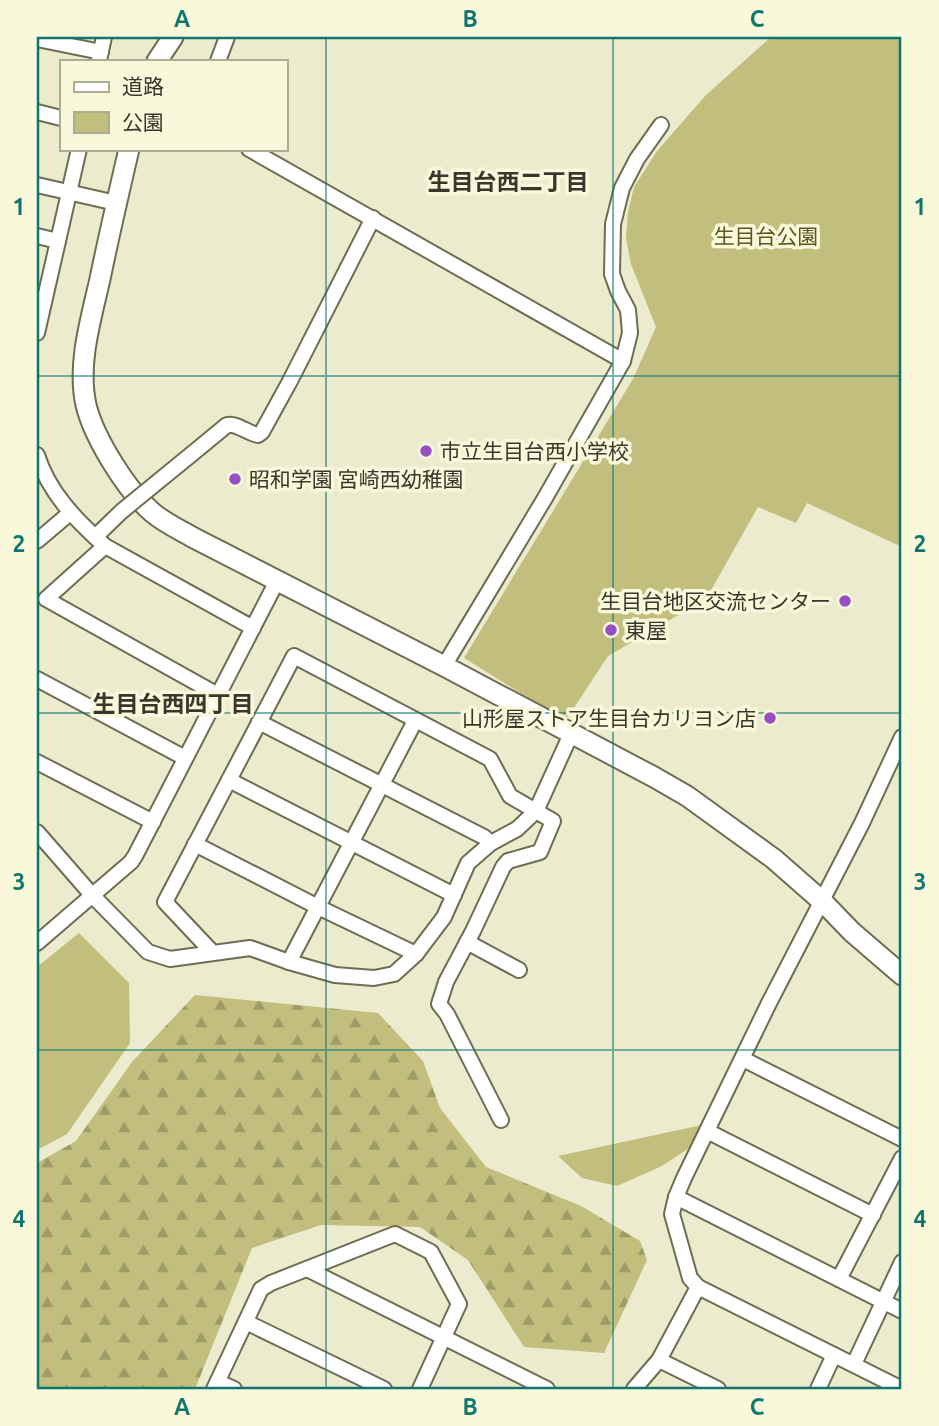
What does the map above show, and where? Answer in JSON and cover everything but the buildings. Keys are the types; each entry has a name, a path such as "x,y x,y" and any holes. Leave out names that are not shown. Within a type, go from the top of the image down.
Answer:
{"street":[{"path":"37,39 100,57 104,37"},
{"path":"158,60 173,37"},
{"path":"218,60 227,37"},
{"path":"37,112 60,118"},
{"path":"444,666 623,361 630,333 628,310 612,274 613,224 622,188 661,125"},
{"path":"37,333 39,311 79,150"},
{"path":"129,150 85,352 84,384 86,405 97,436 139,500 154,514 182,532 444,666 687,796 774,859 902,975"},
{"path":"251,150 623,361"},
{"path":"37,185 116,203"},
{"path":"218,695 46,600 100,541 122,511 227,425 232,424 251,434 258,435 262,432 373,219"},
{"path":"37,236 58,241"},
{"path":"37,455 51,485 70,513 100,541 253,628"},
{"path":"40,534 70,513"},
{"path":"37,943 131,862 277,581"},
{"path":"214,953 165,902 294,656 490,759 510,796 554,821 540,852 508,861 503,867 446,982 439,1004 447,1014 501,1120"},
{"path":"37,679 185,758"},
{"path":"289,962 415,721"},
{"path":"259,722 484,836 491,843"},
{"path":"37,832 92,895 148,952 170,959 250,948 335,975 374,978 394,974 416,954 444,917 468,863 491,843 517,829 536,811 571,734"},
{"path":"902,737 823,902 769,1003 707,1131 676,1196 672,1214 690,1278 698,1287 902,1389"},
{"path":"37,762 153,822"},
{"path":"229,780 454,895"},
{"path":"195,844 416,954"},
{"path":"467,942 519,970"},
{"path":"743,1059 902,1139"},
{"path":"707,1131 873,1215"},
{"path":"839,1279 902,1158"},
{"path":"676,1196 902,1311"},
{"path":"234,1389 216,1386 261,1289 394,1234 431,1252 459,1304 421,1389"},
{"path":"854,1364 902,1262"},
{"path":"307,1269 547,1389"},
{"path":"634,1389 659,1360 698,1287"},
{"path":"246,1322 384,1389"},
{"path":"818,1389 834,1355"},
{"path":"659,1360 718,1389"}],"green space":[{"name":"生目台公園","path":"771,37 902,37 902,547 807,503 796,523 758,507 706,599 608,656 568,717 559,717 464,658 633,379 656,327 631,264 626,238 634,187 657,151 706,95"},
{"path":"79,933 129,983 130,1043 67,1134 37,1150 37,967"},
{"path":"195,995 378,1013 423,1061 440,1108 486,1167 581,1206 640,1241 647,1260 604,1353 524,1347 468,1260 420,1227 321,1225 252,1248 195,1389 37,1389 37,1163 76,1141 132,1062"},
{"path":"711,1123 703,1139 662,1166 617,1186 582,1178 558,1156"}],"place":[{"name":"市立生目台西小学校","path":"426,451"},
{"name":"昭和学園 宮崎西幼稚園","path":"235,479"},
{"name":"生目台地区交流センター","path":"845,601"},
{"name":"東屋","path":"611,630"},
{"name":"山形屋ストア生目台カリヨン店","path":"770,718"}],"district":[{"name":"生目台西二丁目","path":"508,181"},
{"name":"生目台西四丁目","path":"173,703"}]}
